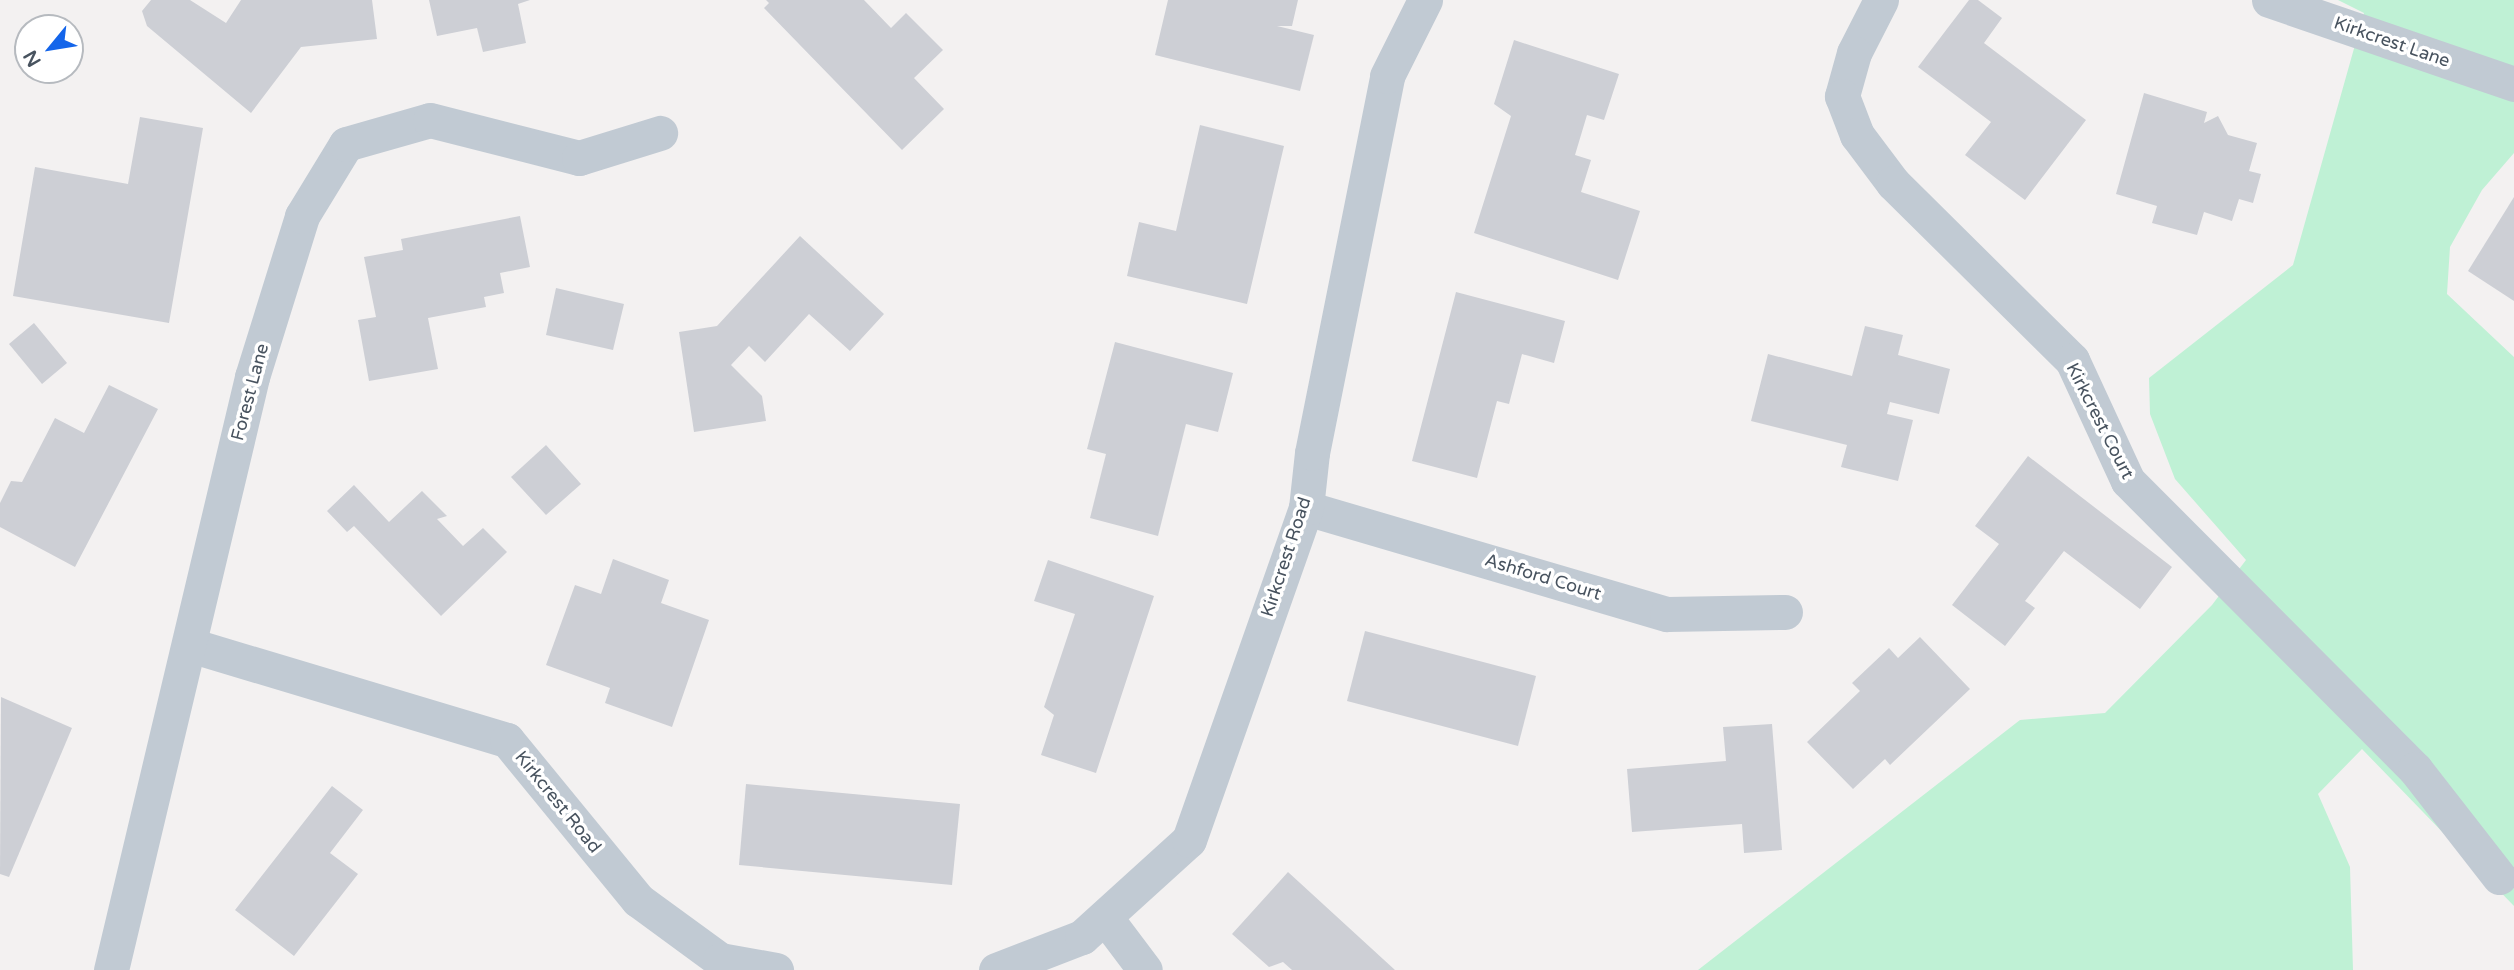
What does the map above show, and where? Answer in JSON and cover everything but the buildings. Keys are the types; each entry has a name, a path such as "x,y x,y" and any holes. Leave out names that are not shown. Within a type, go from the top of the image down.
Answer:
{"street":[{"name":"Kirkcrest Road","path":"996,970 1082,937 1189,840 1306,508 1312,453 1387,76 1425,0"},
{"name":"Kirkcrest Court","path":"1881,0 1854,53 1842,96 1857,135 1893,183 2072,360 2128,481 2415,769 2499,877"},
{"name":"Kirkcrest Lane","path":"2269,0 2514,84"},
{"name":"Forest Lane","path":"111,970 252,377 302,216 346,144 430,120 579,158 660,133"},
{"name":"Ashford Court","path":"1306,508 1667,614 1785,612"},
{"name":"Kirkcrest Road","path":"190,645 507,740 638,900 720,960 776,970"},
{"path":"1105,917 1145,970"}],"green space":[{"path":"2338,0 2514,0 2514,153 2482,190 2450,247 2447,294 2514,357 2514,906 2362,749 2318,794 2350,867 2353,970 1698,970 2020,720 2105,713 2212,605 2246,560 2175,479 2150,414 2149,378 2293,265 2364,13"}]}
